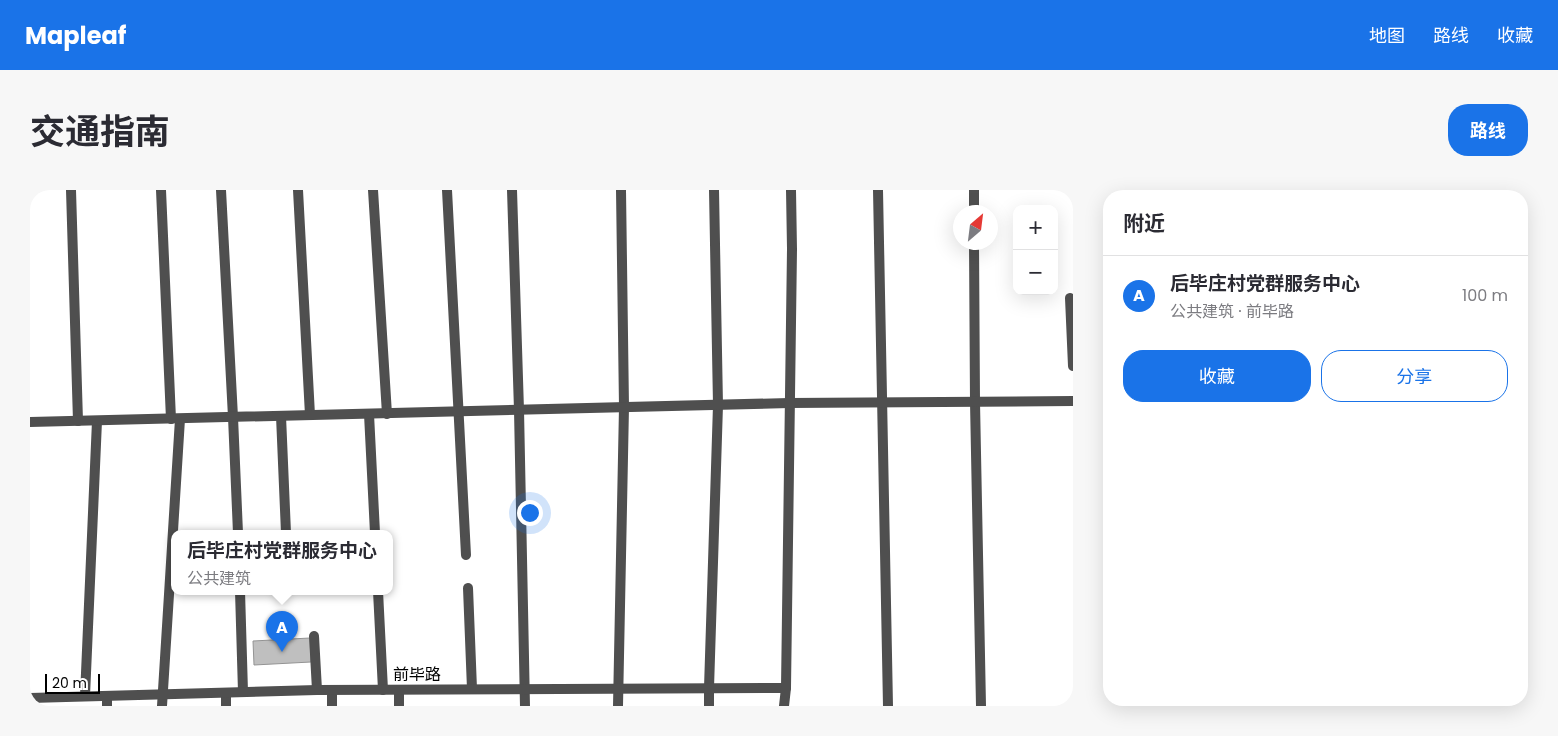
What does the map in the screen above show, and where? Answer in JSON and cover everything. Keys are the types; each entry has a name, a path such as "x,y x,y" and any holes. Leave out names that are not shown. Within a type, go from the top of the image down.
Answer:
{"street":[{"path":"70,190 78,421"},
{"path":"161,190 176,419 162,706"},
{"path":"220,190 238,530"},
{"path":"298,190 310,415"},
{"path":"373,190 387,414"},
{"path":"447,190 466,555"},
{"path":"512,190 520,410 525,706"},
{"path":"618,706 624,407 621,190"},
{"path":"709,706 718,404 714,190"},
{"path":"784,706 786,688 792,248 791,190"},
{"path":"878,190 888,706"},
{"path":"974,190 974,205"},
{"path":"974,250 981,706"},
{"path":"1070,298 1073,366"},
{"path":"30,422 718,404 1073,401"},
{"path":"369,414 375,530"},
{"path":"281,416 286,530"},
{"path":"85,696 97,421"},
{"path":"468,588 472,689"},
{"path":"240,595 243,692"},
{"path":"378,595 383,690"},
{"path":"314,636 317,690"},
{"name":"前毕路","path":"30,698 85,696 107,701 162,694 317,690 786,688"},
{"path":"332,690 332,706"},
{"path":"399,690 399,706"},
{"path":"226,693 226,706"}],"building":[{"path":"310,638 311,662 254,665 253,641"}],"place":[{"name":"后毕庄村党群服务中心","path":"282,652"}]}
